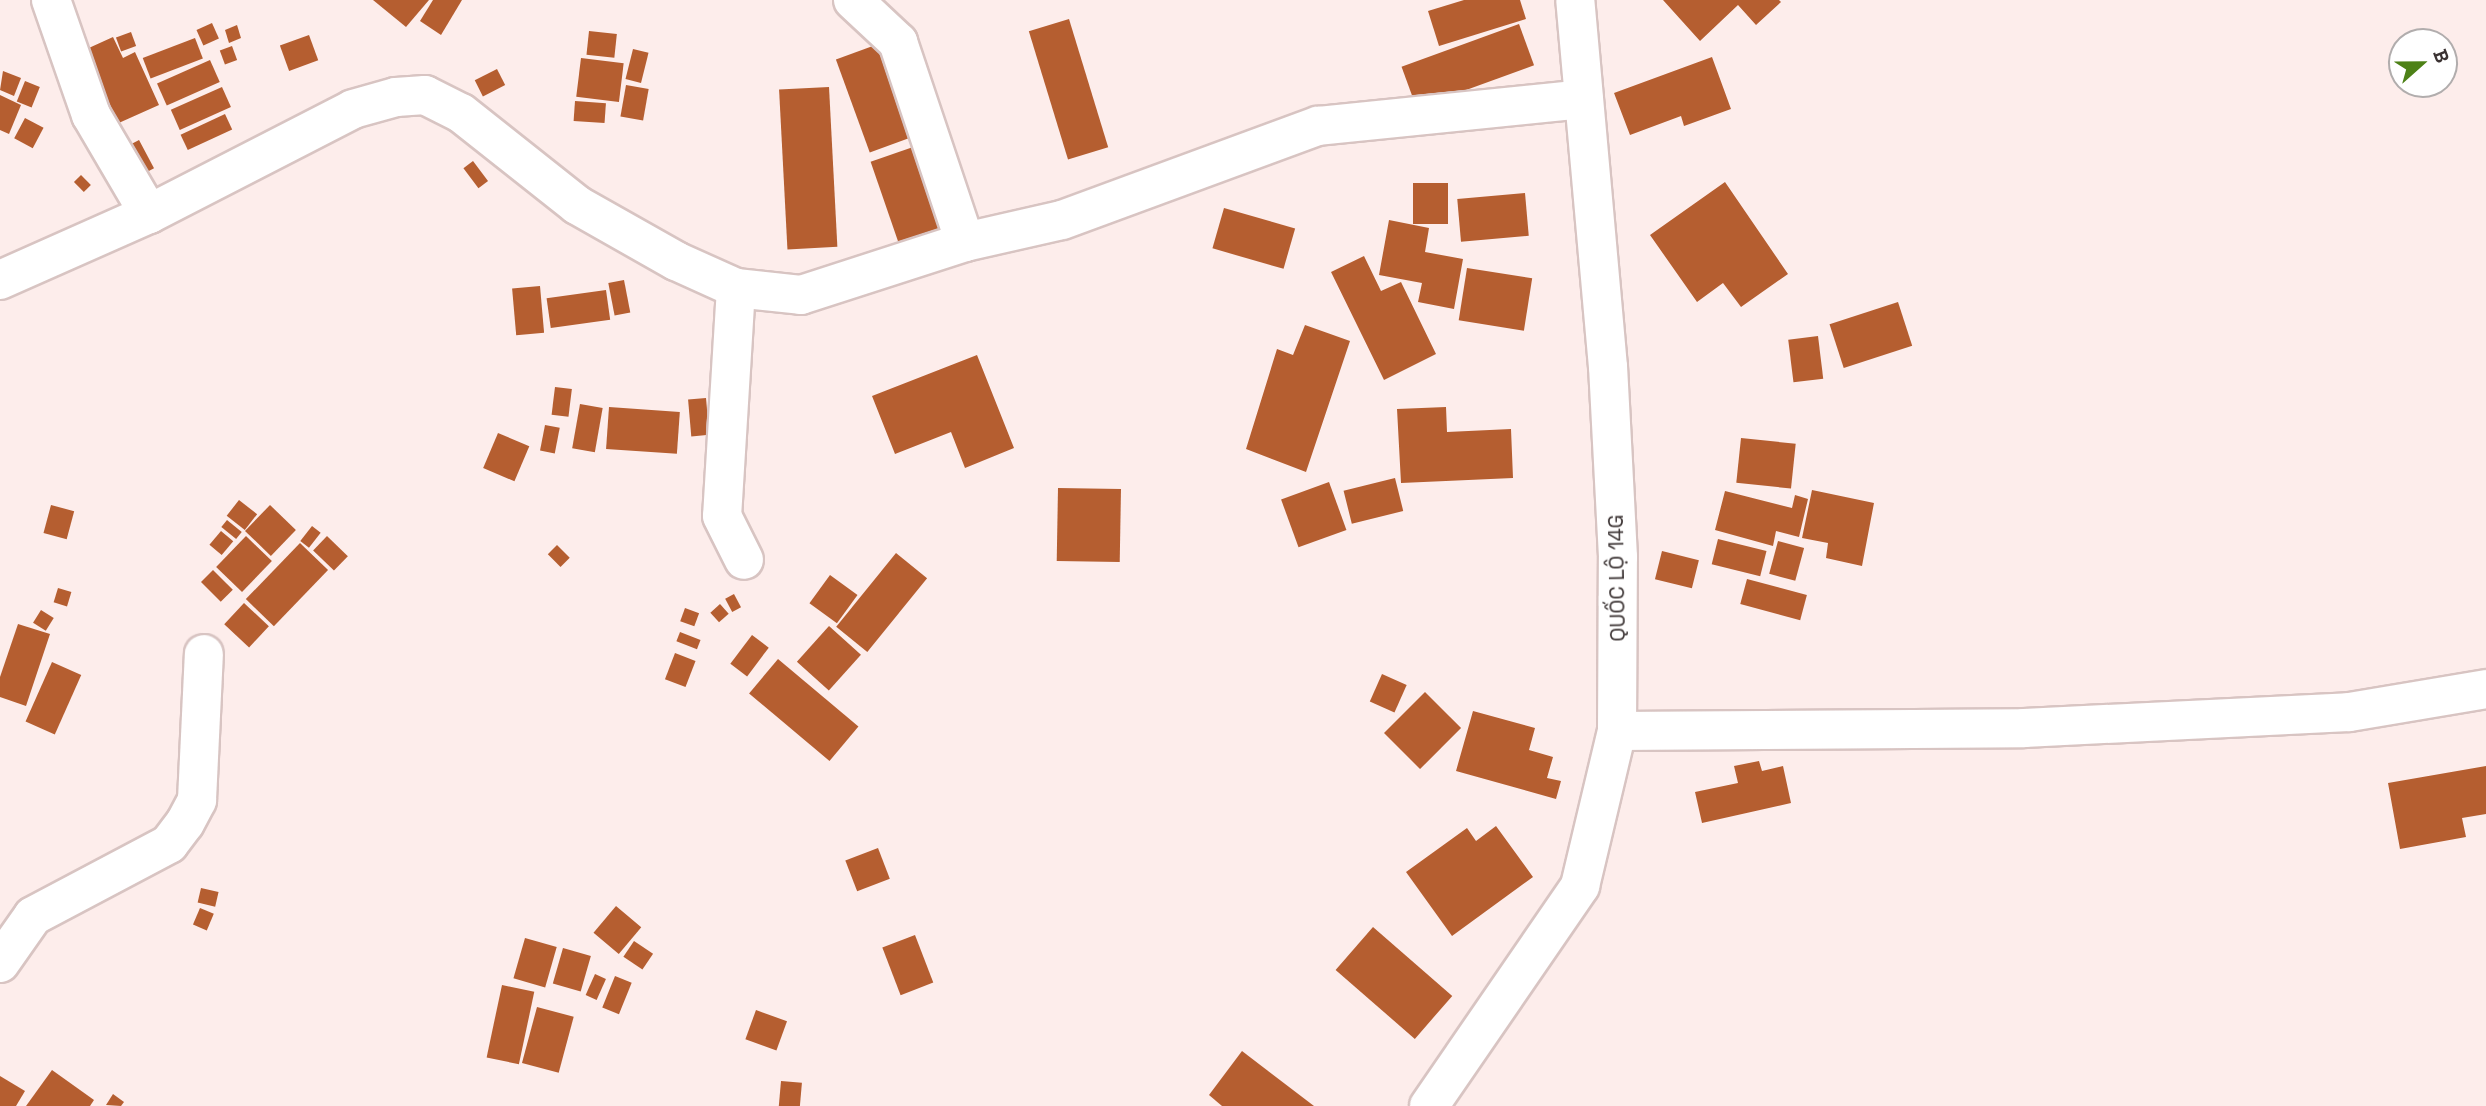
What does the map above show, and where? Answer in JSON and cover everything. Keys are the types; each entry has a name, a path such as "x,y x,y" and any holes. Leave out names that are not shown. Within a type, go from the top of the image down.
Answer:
{"street":[{"path":"51,0 91,115 149,214"},
{"path":"853,0 898,42 965,242"},
{"name":"QUỐC LỘ 14G","path":"1429,1106 1580,886 1617,731 1618,557 1611,422 1575,0"},
{"path":"0,280 149,214 353,109 396,97 425,95 461,113 577,205 676,261 736,288 800,295 965,242 1062,220 1318,126 1584,99"},
{"path":"736,288 722,516 744,560"},
{"path":"0,963 16,911 169,844 185,823 197,800 204,654"},
{"path":"1617,731 2038,727 2349,712 2486,689"}],"building":[{"path":"373,0 429,0 406,27"},
{"path":"433,0 462,0 441,35 420,21"},
{"path":"1464,0 1520,0 1526,19 1439,46 1428,11"},
{"path":"1663,0 1781,2 1756,25 1738,5 1700,41"},
{"path":"1069,19 1108,147 1068,159 1029,31"},
{"path":"212,23 219,39 203,45 196,30"},
{"path":"1519,24 1534,65 1417,108 1402,67"},
{"path":"237,25 241,38 229,43 225,30"},
{"path":"589,31 617,34 614,58 586,55"},
{"path":"131,32 136,46 121,52 116,37"},
{"path":"309,35 318,60 289,71 280,46"},
{"path":"113,37 123,58 135,52 159,105 112,126 80,52"},
{"path":"195,38 203,59 151,79 143,58"},
{"path":"881,43 915,136 870,152 836,59"},
{"path":"232,46 237,60 225,65 220,50"},
{"path":"633,49 649,53 641,83 626,79"},
{"path":"1712,57 1731,109 1684,126 1681,116 1630,135 1614,93"},
{"path":"581,58 624,63 619,102 576,97"},
{"path":"210,60 220,82 167,106 157,84"},
{"path":"497,69 505,85 483,96 475,80"},
{"path":"3,71 21,78 14,96 0,90"},
{"path":"25,81 40,87 32,107 17,101"},
{"path":"626,85 649,89 643,121 620,117"},
{"path":"222,87 231,107 180,130 171,110"},
{"path":"829,87 837,247 787,249 779,90"},
{"path":"0,95 21,105 9,134 0,130"},
{"path":"575,101 606,103 605,123 574,121"},
{"path":"225,114 232,129 188,150 181,135"},
{"path":"25,118 44,128 33,148 14,138"},
{"path":"139,140 154,168 141,175 126,147"},
{"path":"916,146 949,241 903,256 871,162"},
{"path":"473,161 488,181 478,188 463,168"},
{"path":"81,175 91,185 84,192 74,182"},
{"path":"1725,182 1788,274 1741,307 1723,283 1697,302 1650,235"},
{"path":"1413,183 1448,183 1448,224 1413,224"},
{"path":"1525,193 1529,236 1461,242 1457,199"},
{"path":"1224,208 1295,228 1284,269 1212,248"},
{"path":"1389,220 1429,228 1425,252 1463,259 1454,309 1418,302 1422,283 1379,275"},
{"path":"1364,256 1381,291 1401,282 1436,354 1384,380 1331,272"},
{"path":"1467,268 1532,278 1524,331 1459,320"},
{"path":"624,280 630,312 615,315 608,283"},
{"path":"540,286 544,333 516,335 512,288"},
{"path":"606,290 610,320 551,328 547,298"},
{"path":"1898,302 1912,346 1844,368 1830,324"},
{"path":"1305,325 1350,341 1306,472 1246,449 1277,349 1293,355"},
{"path":"1818,336 1823,379 1793,382 1788,340"},
{"path":"977,355 1014,448 965,468 951,432 895,454 872,396"},
{"path":"555,387 572,389 568,417 552,415"},
{"path":"706,398 709,435 691,436 688,400"},
{"path":"580,404 603,408 595,452 572,448"},
{"path":"609,407 680,412 677,454 606,449"},
{"path":"1446,407 1447,432 1511,429 1513,478 1401,483 1397,409"},
{"path":"545,425 560,428 555,453 540,451"},
{"path":"498,433 529,446 514,481 483,468"},
{"path":"1741,438 1796,444 1791,489 1736,483"},
{"path":"1395,478 1403,511 1352,524 1344,491"},
{"path":"1329,482 1346,530 1299,547 1281,499"},
{"path":"1058,488 1121,489 1120,562 1057,561"},
{"path":"1812,490 1874,503 1862,566 1826,558 1828,543 1802,538"},
{"path":"1725,491 1792,508 1795,495 1808,499 1799,537 1776,531 1773,546 1715,530"},
{"path":"239,500 257,514 245,530 227,516"},
{"path":"51,505 74,511 67,539 43,533"},
{"path":"270,505 296,530 271,556 245,531"},
{"path":"227,520 242,532 236,539 221,527"},
{"path":"312,526 321,533 309,548 300,541"},
{"path":"221,531 233,541 222,555 209,545"},
{"path":"246,536 272,561 242,592 216,567"},
{"path":"327,536 348,556 334,571 313,550"},
{"path":"1718,539 1767,551 1760,576 1712,564"},
{"path":"1778,541 1804,548 1795,581 1769,574"},
{"path":"300,543 328,570 274,626 246,599"},
{"path":"557,545 570,558 561,567 548,554"},
{"path":"1662,551 1699,560 1692,588 1655,579"},
{"path":"896,553 927,578 867,652 836,627"},
{"path":"213,570 233,590 221,602 201,582"},
{"path":"830,575 858,595 837,623 809,603"},
{"path":"1747,579 1807,595 1800,620 1740,604"},
{"path":"58,588 71,592 67,606 54,602"},
{"path":"734,594 741,607 732,612 725,599"},
{"path":"244,603 269,626 249,647 224,624"},
{"path":"720,604 729,614 719,622 710,613"},
{"path":"685,608 699,613 694,626 680,621"},
{"path":"41,610 54,618 46,631 33,623"},
{"path":"18,624 50,634 26,706 0,697 0,677"},
{"path":"829,626 861,655 829,690 797,662"},
{"path":"680,632 701,640 697,649 676,641"},
{"path":"752,635 769,648 747,676 730,664"},
{"path":"675,653 696,661 686,687 665,679"},
{"path":"778,659 858,726 830,761 749,693"},
{"path":"52,662 81,675 55,734 26,721"},
{"path":"1382,674 1407,685 1394,712 1370,701"},
{"path":"1425,692 1461,728 1420,769 1384,733"},
{"path":"1473,711 1535,728 1529,750 1553,757 1547,778 1561,781 1556,799 1456,771"},
{"path":"1759,761 1762,771 1783,766 1791,803 1702,823 1695,792 1738,783 1734,766"},
{"path":"2486,766 2486,814 2462,818 2466,837 2400,849 2388,783"},
{"path":"1496,826 1533,877 1452,936 1406,872 1467,828 1476,841"},
{"path":"878,848 890,879 857,891 845,861"},
{"path":"201,888 219,892 215,907 198,903"},
{"path":"616,906 641,927 619,954 594,933"},
{"path":"200,908 214,914 207,930 193,925"},
{"path":"1373,927 1452,996 1415,1039 1336,970"},
{"path":"915,935 933,983 901,995 882,948"},
{"path":"525,938 557,947 545,987 513,978"},
{"path":"634,941 653,954 642,970 623,957"},
{"path":"563,948 591,956 581,992 553,984"},
{"path":"595,974 606,979 597,1000 586,995"},
{"path":"615,976 632,983 619,1014 602,1008"},
{"path":"502,985 534,992 519,1064 487,1057"},
{"path":"537,1007 574,1017 559,1073 522,1063"},
{"path":"756,1010 787,1021 776,1050 745,1039"},
{"path":"1242,1051 1314,1106 1222,1106 1209,1095"},
{"path":"52,1070 94,1100 90,1106 26,1106"},
{"path":"0,1076 25,1091 16,1106 0,1106"},
{"path":"781,1081 802,1083 800,1106 779,1106"},
{"path":"113,1094 124,1102 121,1106 106,1105"}]}
